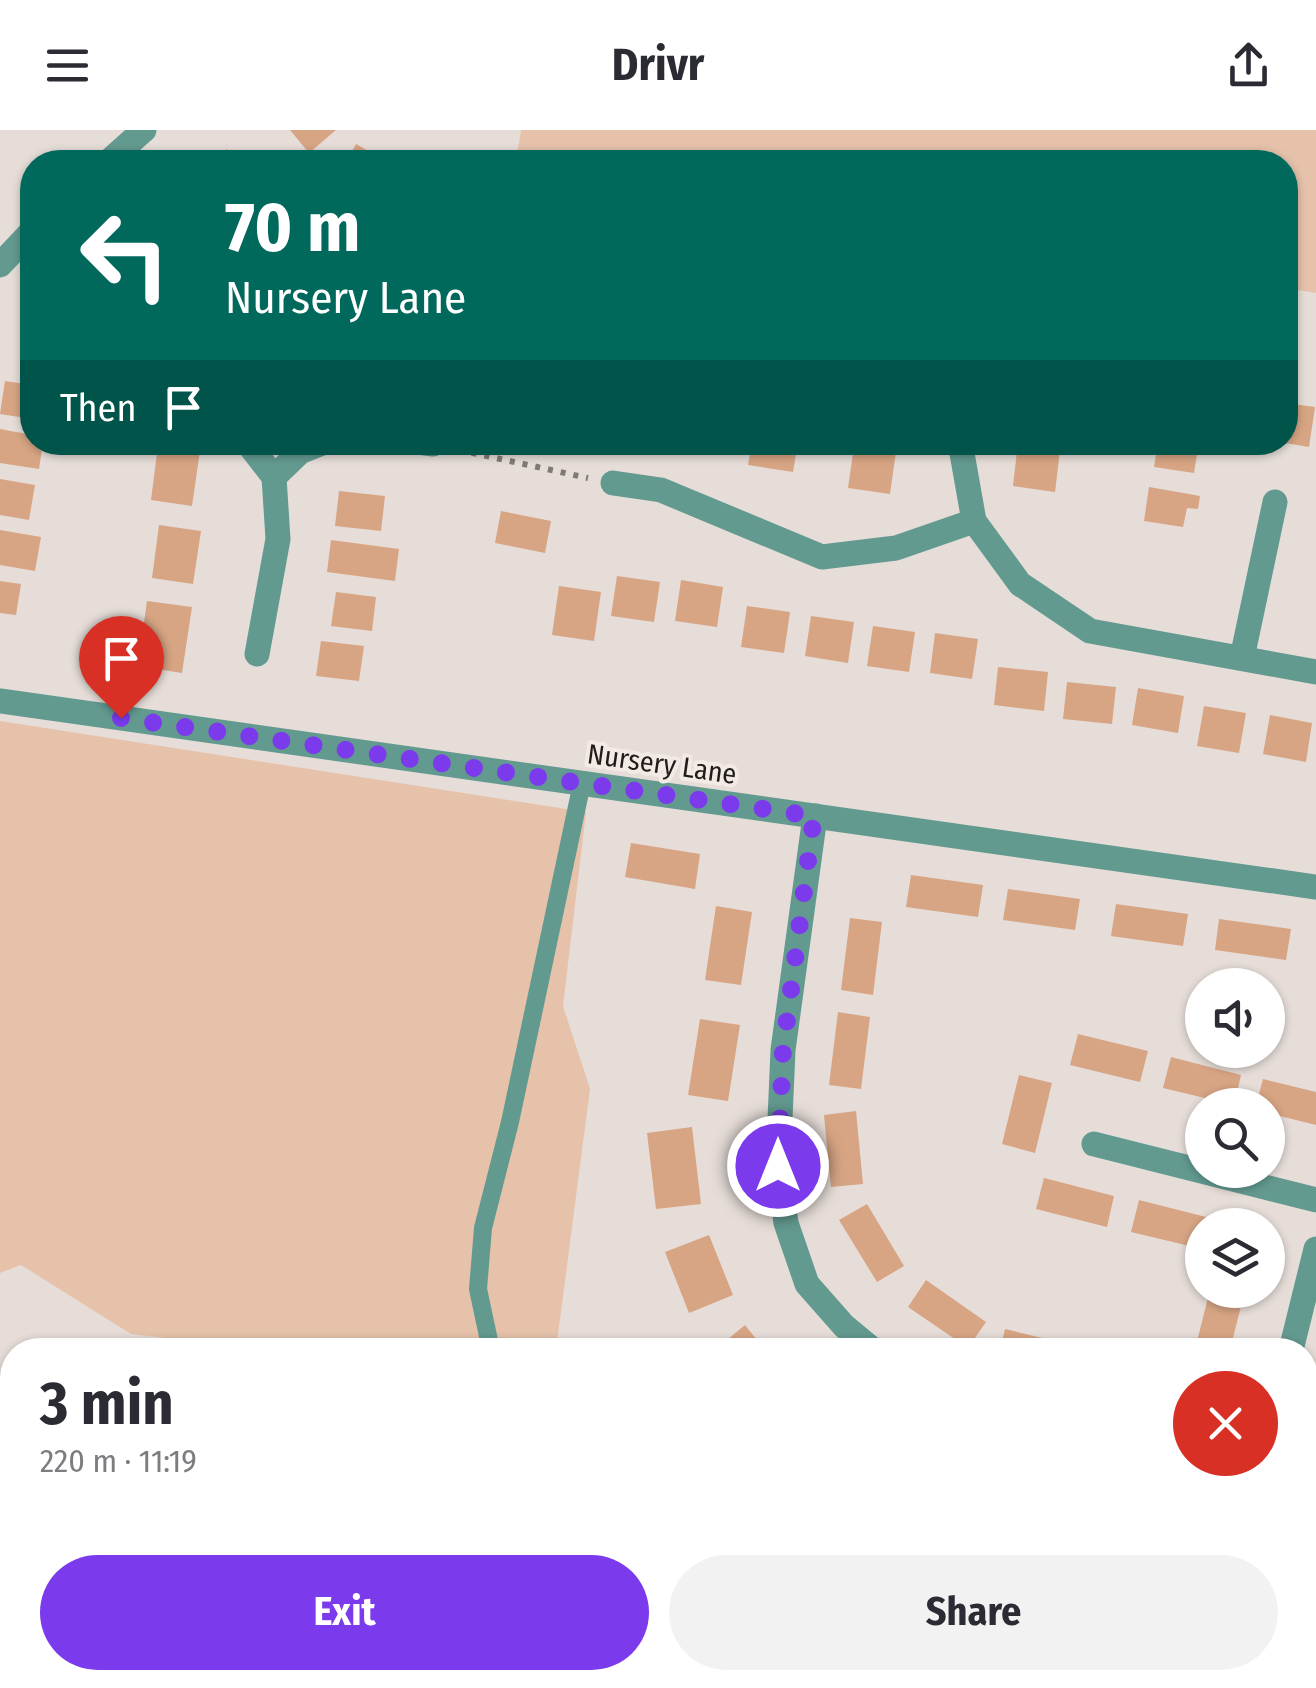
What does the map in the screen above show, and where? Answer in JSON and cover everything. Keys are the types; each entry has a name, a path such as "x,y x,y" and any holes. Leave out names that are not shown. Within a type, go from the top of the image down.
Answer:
{"street":[{"path":"122,150 144,130"},
{"path":"257,455 274,477 278,539 257,654"},
{"path":"274,477 297,455"},
{"path":"962,455 974,520 1020,584 1090,632 1316,672"},
{"path":"612,483 662,490 822,557 896,548 974,520"},
{"path":"1242,658 1275,502"},
{"name":"Nursery Lane","path":"0,701 1316,886"},
{"path":"814,816 783,1050 778,1166 786,1223 807,1284 858,1338"},
{"path":"1094,1144 1316,1200"},
{"path":"1294,1338 1316,1249"}],"lane":[{"path":"488,1338 478,1289 484,1228 582,783"}],"path":[{"path":"482,455 612,483"}],"shaded area":[{"path":"521,130 1316,130 1316,293 1298,290 1298,150 518,150"},
{"path":"0,721 586,812 563,1006 590,1089 558,1338 166,1338 131,1334 21,1265 0,1273"}],"building":[{"path":"290,130 336,130 313,150 307,150"},
{"path":"5,381 20,383 20,417 0,414"},
{"path":"1298,405 1315,407 1309,447 1298,445"},
{"path":"0,429 20,433 20,455 41,455 39,469 0,463"},
{"path":"157,455 199,455 192,506 151,500"},
{"path":"750,455 796,455 793,472 748,465"},
{"path":"853,455 896,455 890,494 848,488"},
{"path":"1017,455 1059,455 1055,492 1013,486"},
{"path":"1156,455 1197,455 1194,473 1154,467"},
{"path":"0,479 35,485 29,520 0,515"},
{"path":"1149,487 1200,496 1198,509 1187,508 1183,527 1144,521"},
{"path":"339,491 385,496 381,531 335,526"},
{"path":"501,511 551,521 545,553 495,543"},
{"path":"159,525 201,531 193,584 152,578"},
{"path":"0,530 41,537 35,571 0,565"},
{"path":"331,540 399,549 395,581 327,572"},
{"path":"617,576 660,582 654,622 611,616"},
{"path":"681,580 723,587 717,627 675,621"},
{"path":"0,581 21,584 16,615 0,613"},
{"path":"559,586 601,592 594,641 552,635"},
{"path":"336,592 376,597 372,631 331,626"},
{"path":"147,601 192,607 182,673 138,666"},
{"path":"747,606 790,612 784,653 741,647"},
{"path":"811,616 854,622 848,663 805,656"},
{"path":"873,626 915,632 909,672 867,666"},
{"path":"935,633 978,639 972,679 930,673"},
{"path":"321,641 364,646 359,681 316,676"},
{"path":"998,667 1048,672 1044,711 994,705"},
{"path":"1067,682 1116,687 1112,724 1063,719"},
{"path":"1138,688 1184,696 1178,733 1132,725"},
{"path":"1204,706 1246,713 1239,753 1197,746"},
{"path":"1270,715 1312,723 1306,762 1263,754"},
{"path":"631,843 700,854 695,889 625,877"},
{"path":"911,875 983,885 978,917 906,907"},
{"path":"1008,889 1080,899 1075,930 1003,920"},
{"path":"1116,904 1188,914 1183,946 1111,936"},
{"path":"716,906 752,912 741,985 705,980"},
{"path":"850,918 882,922 873,995 841,990"},
{"path":"1219,919 1291,929 1286,960 1215,950"},
{"path":"838,1012 870,1017 861,1089 829,1085"},
{"path":"700,1019 740,1025 728,1101 688,1095"},
{"path":"1078,1034 1148,1051 1140,1082 1070,1065"},
{"path":"1171,1057 1185,1061 1185,1068 1214,1068 1241,1075 1238,1088 1185,1088 1185,1093 1163,1088"},
{"path":"1019,1075 1052,1083 1035,1153 1002,1144"},
{"path":"1263,1079 1316,1092 1316,1125 1285,1117 1285,1088 1261,1088"},
{"path":"856,1111 863,1184 831,1187 824,1115"},
{"path":"692,1127 701,1204 656,1209 647,1133"},
{"path":"1044,1178 1114,1196 1107,1227 1036,1209"},
{"path":"1139,1200 1185,1212 1185,1245 1131,1232"},
{"path":"867,1204 904,1266 877,1282 839,1220"},
{"path":"709,1235 733,1295 689,1313 665,1252"},
{"path":"926,1280 986,1322 975,1338 953,1338 908,1307"},
{"path":"1205,1308 1240,1308 1233,1338 1198,1338"},
{"path":"745,1325 755,1338 729,1338"},
{"path":"1005,1329 1043,1338 1003,1338"}],"route":[{"path":"121,718 814,816 783,1050 778,1166"}]}
